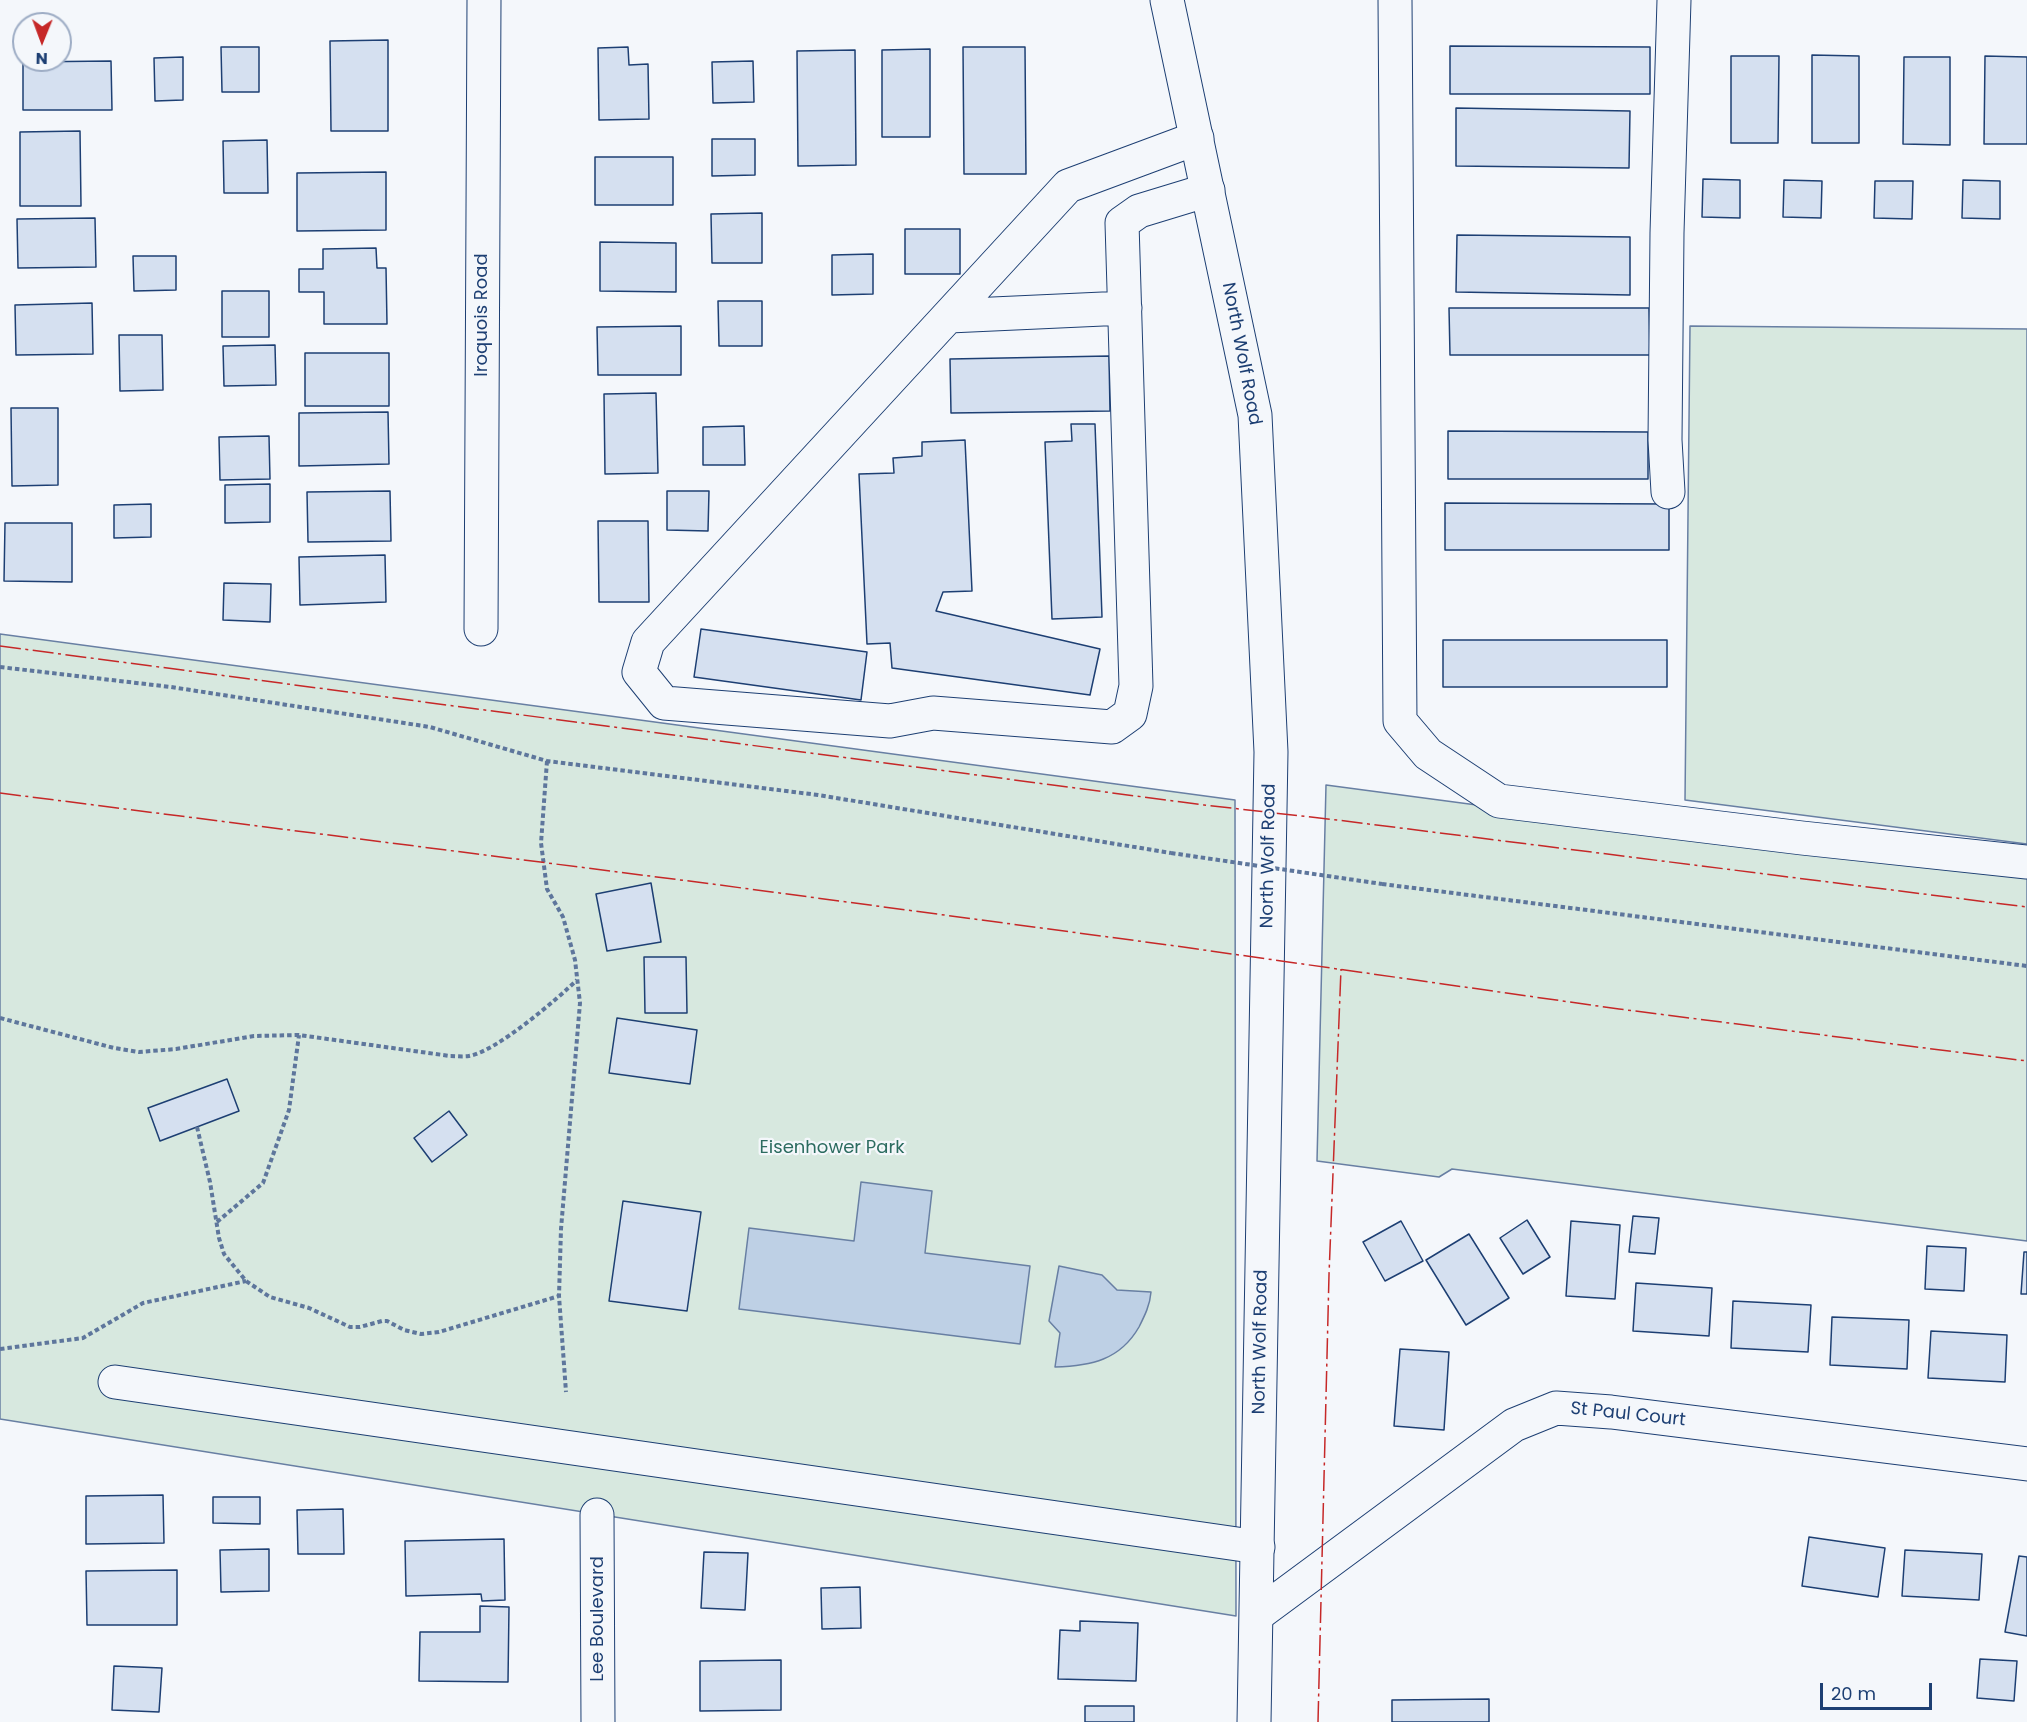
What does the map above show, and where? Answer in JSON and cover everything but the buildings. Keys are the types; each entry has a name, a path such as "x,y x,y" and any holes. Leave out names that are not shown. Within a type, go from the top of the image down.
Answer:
{"main road":[{"name":"Iroquois Road","path":"481,629 484,0"},
{"name":"North Wolf Road","path":"1167,0 1255,415 1271,752 1254,1722"},
{"path":"1395,0 1400,721 1428,754 1499,801 1802,838 2027,861"},
{"path":"1668,492 1665,440 1667,233 1674,0"},
{"path":"1197,138 1068,186 648,642 639,672 664,703 890,721 933,713 1112,727 1130,714 1136,686 1122,223 1139,211 1208,190"},
{"path":"948,316 1125,308"},
{"path":"115,1382 1258,1547"},
{"name":"St Paul Court","path":"1257,1615 1514,1425 1556,1408 1611,1412 2027,1464"},
{"name":"Lee Boulevard","path":"597,1515 598,1722"}],"path":[{"path":"0,667 171,687 430,727 547,761 818,795 1171,853 1382,884 2027,966"},
{"path":"547,761 541,843 547,889 563,918 575,960 580,1004 561,1229 559,1296 566,1392"},
{"path":"0,1018 114,1048 139,1052 176,1049 254,1036 299,1035 450,1056 471,1056 515,1031 552,1003 577,979"},
{"path":"216,1222 262,1183 289,1110 299,1035"},
{"path":"197,1127 224,1254 246,1281 270,1298 309,1308 350,1327 387,1321 404,1330 421,1335 439,1332 559,1296"},
{"path":"0,1349 83,1338 143,1303 246,1281"}],"green space":[{"path":"1690,326 2027,329 2027,844 1685,800"},
{"name":"Eisenhower Park","path":"0,634 1235,800 1236,1616 0,1419"},
{"path":"1326,785 2027,878 2027,1241 1452,1169 1439,1177 1317,1161"}],"water":[{"path":"861,1182 932,1191 925,1253 1030,1266 1020,1344 739,1309 749,1228 854,1241"},
{"path":"1059,1266 1102,1275 1117,1290 1151,1292 1139,1327 1123,1347 1114,1354 1092,1363 1055,1367 1060,1333 1049,1321"}],"power":[{"path":"0,646 1204,805 2027,907"},
{"path":"0,793 712,884 1176,946 1619,1009 2027,1061"},
{"path":"1318,1722 1329,1275 1341,969"}]}
